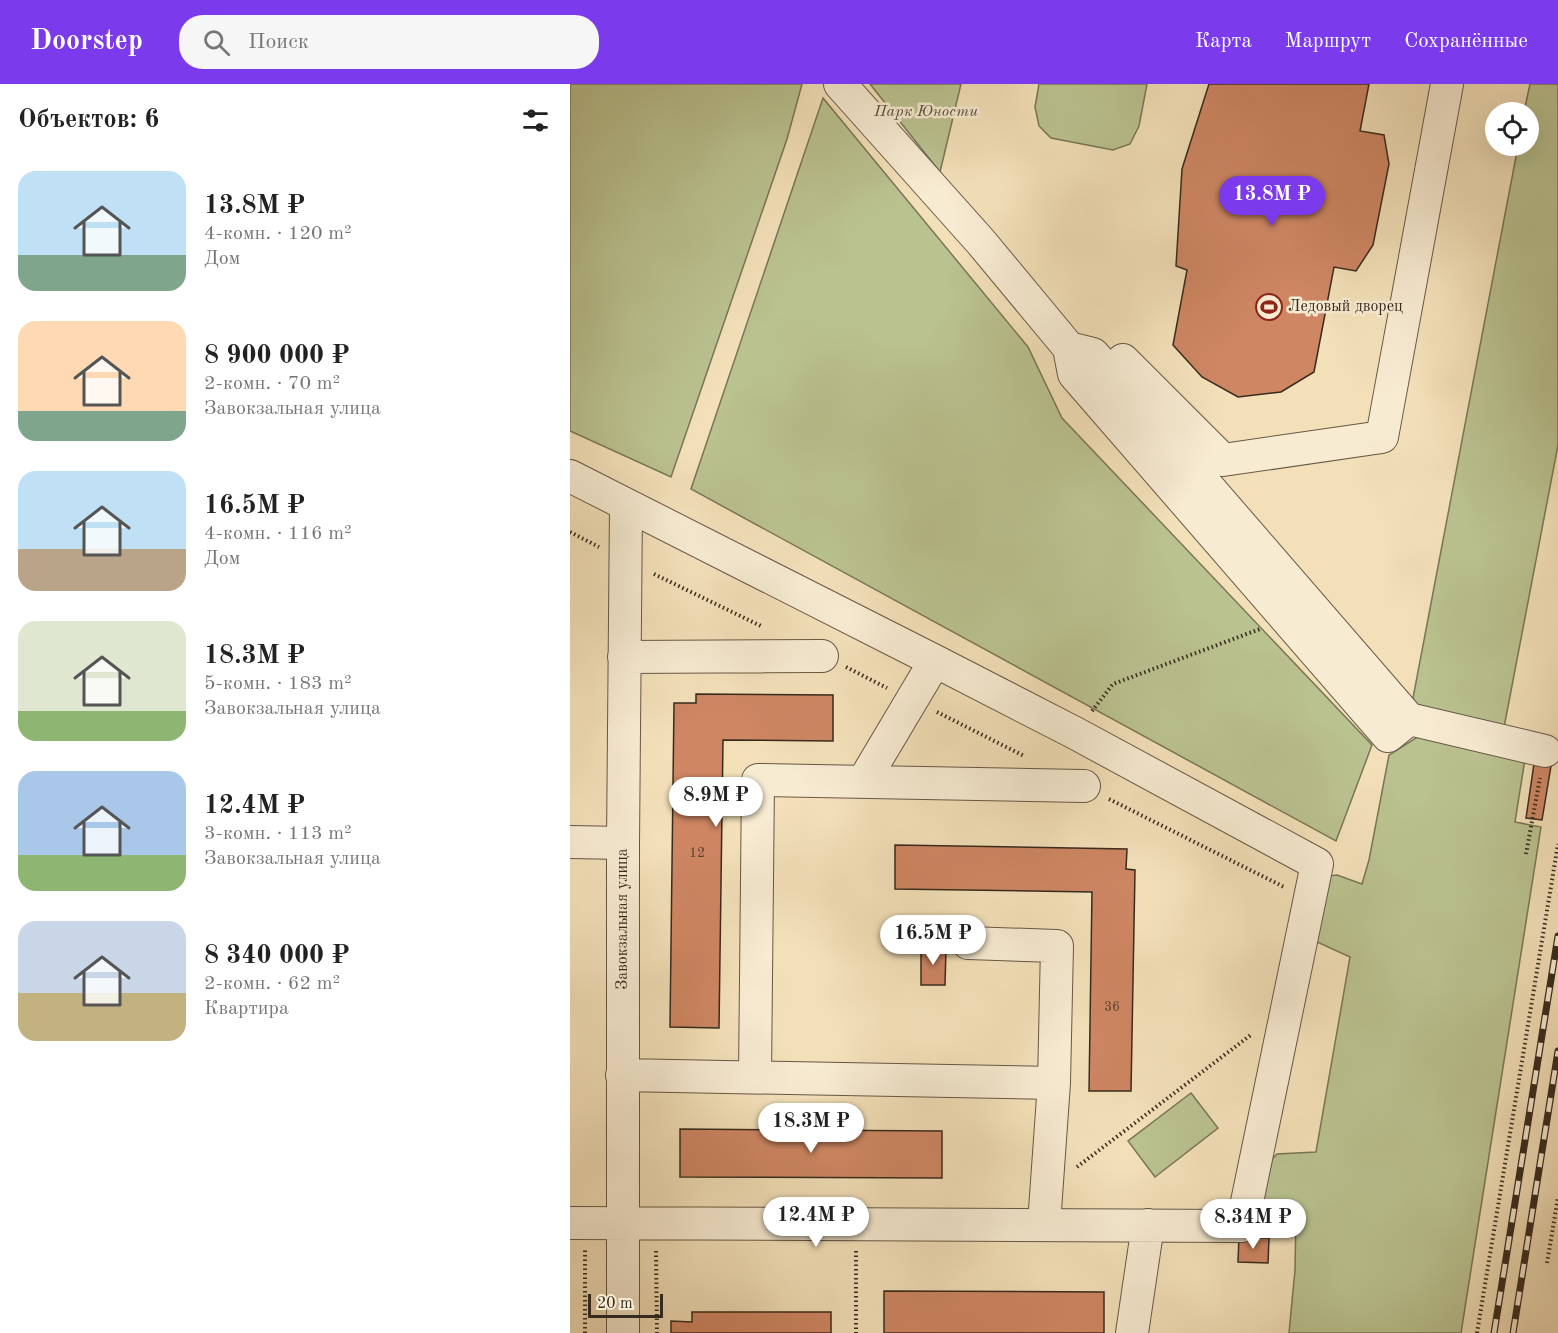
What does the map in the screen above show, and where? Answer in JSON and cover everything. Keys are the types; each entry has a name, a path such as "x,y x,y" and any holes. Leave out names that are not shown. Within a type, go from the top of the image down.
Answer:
{"street":[{"path":"840,84 981,242 1069,348 1074,374 1388,736 1409,719"},
{"path":"1124,360 1223,460 1382,437 1447,84"},
{"path":"1069,348 1093,354 1409,719 1543,760"},
{"path":"570,476 1075,733 1317,864 1242,1226 577,1223"},
{"name":"Завокзальная улица","path":"623,1333 622,1075 626,505"},
{"path":"624,657 822,656"},
{"path":"863,782 935,661"},
{"path":"755,1077 758,780 1084,786"},
{"path":"570,842 623,843"},
{"path":"968,943 1057,946 1054,1083 1044,1224"},
{"path":"622,1075 1054,1083"},
{"path":"1132,1333 1148,1225"}],"path":[{"path":"1075,733 1113,684 1286,619"},
{"path":"1526,854 1543,760"},
{"path":"1477,1333 1558,843"},
{"path":"1047,1190 1286,1008"},
{"path":"1547,1263 1558,1197"},
{"path":"577,1223 585,1333"},
{"path":"656,1223 657,1333"},
{"path":"856,1223 856,1333"}],"green space":[{"path":"570,84 802,84 787,139 671,477 570,431"},
{"name":"Парк Юности","path":"870,84 961,84 940,172"},
{"path":"1039,84 1147,84 1139,126 1130,144 1113,150 1051,138 1039,126 1035,107"},
{"path":"1530,84 1558,84 1558,445 1502,738 1426,723 1413,698 1516,156 1539,156 1539,102 1526,102"},
{"path":"823,98 1028,347 1062,418 1372,745 1336,841 691,489"},
{"path":"1419,736 1525,759 1515,822 1541,827 1461,1333 1289,1333 1295,1270 1296,1213 1273,1209 1263,1200 1269,1162 1277,1154 1316,1152 1350,957 1317,942 1314,938 1330,876 1337,875 1362,884 1369,860 1389,755"},
{"path":"1191,1093 1218,1128 1155,1177 1128,1141"}],"building":[{"path":"1209,84 1369,84 1360,131 1384,135 1389,164 1373,245 1356,271 1334,267 1314,372 1281,392 1238,397 1202,377 1173,345 1187,270 1176,266 1182,169"},
{"path":"696,694 833,695 833,741 723,740 719,1028 670,1027 674,703 696,703"},
{"path":"1535,757 1552,760 1542,820 1526,818"},
{"path":"895,845 1127,849 1126,869 1135,870 1131,1091 1089,1091 1092,892 895,889"},
{"path":"921,948 946,948 945,985 921,985"},
{"path":"680,1129 942,1131 942,1178 680,1177"},
{"path":"1239,1237 1269,1238 1268,1263 1238,1262"},
{"path":"884,1291 1104,1292 1104,1333 884,1333"},
{"path":"692,1312 831,1312 831,1333 671,1333 671,1321 692,1322"}],"railway":[{"path":"1494,1333 1558,936"},
{"path":"1513,1333 1558,1051"}],"place":[{"name":"Ледовый дворец","path":"1269,307"}]}
